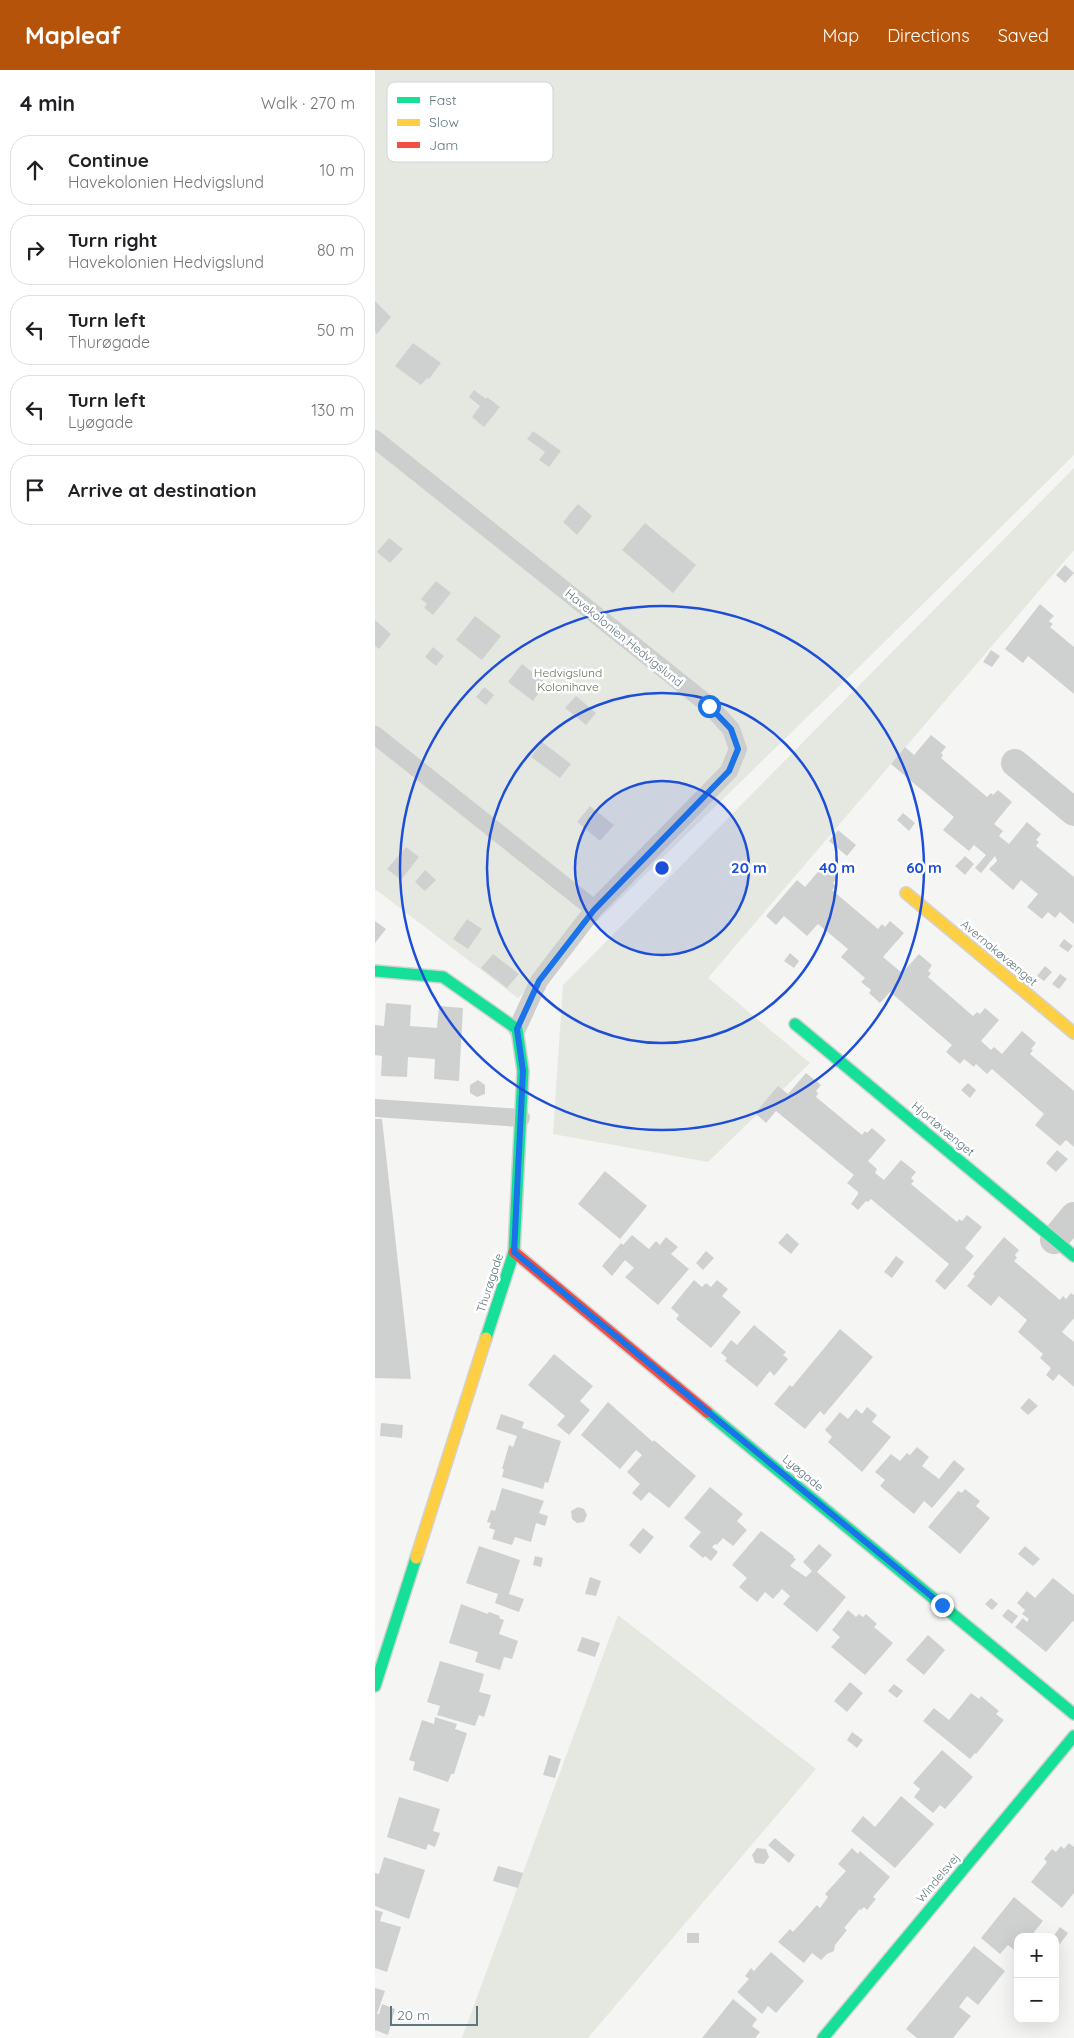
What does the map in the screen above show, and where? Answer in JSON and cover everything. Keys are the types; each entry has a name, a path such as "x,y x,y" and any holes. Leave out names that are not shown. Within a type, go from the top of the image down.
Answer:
{"street":[{"path":"1015,763 1074,812"},
{"name":"Avernakøvænget","path":"906,893 1074,1033"},
{"path":"375,971 443,976 517,1029"},
{"name":"Hjortøvænget","path":"795,1024 1064,1248"},
{"name":"Thurøgade","path":"375,1686 514,1252 523,1071 517,1029"},
{"path":"1064,1248 1074,1216"},
{"name":"Lyøgade","path":"514,1252 1074,1714"},
{"name":"Windelsvej","path":"823,2038 1074,1736"}],"lane":[{"name":"Havekolonien Hedvigslund","path":"375,439 709,706 731,729 738,749 729,771 594,910 539,981 517,1029"},
{"path":"375,735 594,910"},
{"path":"375,1108 521,1118"}],"green space":[{"name":"Hedvigslund Kolonihave","path":"375,70 1074,70 1074,455 518,998 375,889"},
{"path":"1074,468 1074,550 708,978 810,1063 708,1162 553,1134 563,985"},
{"path":"618,1615 816,1769 588,2038 462,2038"}],"building":[{"path":"375,301 391,317 377,334 375,332"},
{"path":"413,343 441,363 429,379 427,378 421,385 395,366"},
{"path":"474,390 500,407 484,427 472,417 480,406 469,397"},
{"path":"533,431 561,451 549,467 539,460 545,452 527,439"},
{"path":"578,504 592,516 577,535 563,522"},
{"path":"645,523 696,565 673,593 622,550"},
{"path":"389,538 403,549 390,563 377,552"},
{"path":"1065,565 1074,573 1065,583 1056,575"},
{"path":"436,581 451,593 433,615 424,608 427,604 421,599"},
{"path":"1040,604 1054,616 1049,621 1053,624 1050,627 1074,647 1074,694 1028,656 1023,663 1005,649"},
{"path":"475,616 501,636 482,660 456,640"},
{"path":"375,620 391,634 379,649 375,646"},
{"path":"433,647 444,656 436,666 425,657"},
{"path":"991,650 1000,656 992,667 983,662"},
{"path":"522,664 546,683 533,701 508,682"},
{"path":"484,687 494,695 486,705 476,697"},
{"path":"576,696 596,713 586,725 565,708"},
{"path":"931,735 946,747 941,753 943,755 941,758 987,797 991,793 993,795 998,790 1012,802 994,824 1003,831 999,836 1009,844 1027,822 1041,834 1036,840 1039,842 1036,846 1074,877 1074,924 1060,912 1055,918 1048,912 1042,919 1027,907 1038,894 1021,880 1013,890 989,869 997,861 995,856 981,873 975,868 986,855 974,845 969,851 943,830 954,817 891,764 905,747 914,755"},
{"path":"542,742 571,764 560,778 531,757"},
{"path":"590,806 614,825 600,841 577,822"},
{"path":"903,813 915,823 909,831 897,820"},
{"path":"838,830 856,845 847,856 829,841"},
{"path":"406,847 419,857 401,880 387,869"},
{"path":"965,856 974,864 965,875 955,866"},
{"path":"823,866 837,878 833,883 836,886 832,890 878,929 882,924 885,927 890,921 904,933 883,957 902,973 919,954 932,965 928,971 931,973 928,977 973,1016 977,1012 980,1014 985,1008 999,1020 981,1041 991,1050 994,1047 1002,1054 1022,1031 1036,1043 1031,1049 1033,1050 1030,1054 1074,1091 1074,1147 1066,1140 1060,1146 1035,1125 1044,1114 992,1069 987,1074 976,1064 974,1067 964,1059 960,1064 946,1052 952,1045 890,992 880,1003 869,993 871,990 861,982 865,978 841,957 848,949 818,924 807,936 784,916 776,925 766,916 797,880 805,887"},
{"path":"425,870 436,880 425,891 415,882"},
{"path":"467,919 482,929 468,949 453,939"},
{"path":"375,921 386,929 375,943"},
{"path":"1064,939 1073,946 1068,952 1059,946"},
{"path":"790,953 799,961 794,968 784,961"},
{"path":"493,954 519,974 507,988 481,968"},
{"path":"1045,966 1052,972 1044,981 1037,976"},
{"path":"1060,974 1067,979 1059,989 1052,984"},
{"path":"386,1003 411,1005 410,1026 437,1028 439,1006 463,1008 459,1081 434,1079 435,1059 408,1057 407,1077 381,1076 382,1056 375,1055 375,1025 384,1026"},
{"path":"806,1073 821,1085 816,1091 818,1093 816,1097 862,1135 865,1131 867,1133 872,1128 886,1140 868,1161 877,1169 875,1173 884,1180 901,1160 916,1172 911,1178 914,1181 911,1184 957,1222 959,1219 962,1221 967,1215 982,1227 965,1248 974,1256 945,1290 935,1281 949,1264 871,1199 868,1202 866,1201 858,1210 851,1204 858,1192 847,1183 854,1175 776,1111 766,1123 755,1113 778,1086 788,1094"},
{"path":"478,1080 485,1085 485,1094 477,1097 470,1093 470,1085"},
{"path":"968,1083 976,1090 970,1098 961,1090"},
{"path":"375,1119 382,1119 411,1379 375,1378"},
{"path":"1057,1150 1068,1159 1056,1172 1046,1163"},
{"path":"605,1171 647,1206 620,1239 578,1204"},
{"path":"787,1233 799,1244 791,1254 778,1243"},
{"path":"632,1235 649,1249 656,1241 660,1245 666,1237 678,1247 671,1254 689,1269 658,1305 625,1277 634,1268 625,1260 612,1276 602,1266 621,1243 623,1245"},
{"path":"1004,1237 1019,1250 1015,1255 1017,1258 1014,1261 1060,1300 1063,1296 1066,1299 1071,1293 1074,1295 1074,1318 1062,1332 1074,1342 1074,1387 1059,1374 1053,1381 1046,1375 1051,1368 1040,1358 1043,1354 1018,1332 1027,1320 999,1296 991,1306 967,1286 975,1276 973,1274"},
{"path":"706,1251 714,1258 703,1270 696,1263"},
{"path":"896,1256 904,1262 892,1278 884,1272"},
{"path":"694,1280 702,1287 706,1283 711,1287 717,1280 728,1289 722,1296 741,1312 711,1348 676,1319 679,1315 671,1308"},
{"path":"754,1325 786,1352 783,1355 788,1359 774,1376 770,1371 757,1387 725,1361 727,1358 721,1353 731,1340 737,1345"},
{"path":"840,1329 873,1357 824,1415 820,1411 805,1429 774,1404 790,1385 792,1387"},
{"path":"554,1354 593,1386 580,1401 590,1410 569,1435 557,1425 565,1416 528,1385"},
{"path":"1029,1398 1038,1406 1028,1415 1020,1408"},
{"path":"608,1402 653,1442 654,1440 696,1476 669,1508 649,1492 641,1501 632,1493 640,1484 627,1472 642,1455 636,1450 620,1469 581,1435"},
{"path":"867,1407 877,1415 872,1422 891,1437 862,1472 828,1442 832,1437 825,1430 840,1412 848,1419 856,1409 862,1414"},
{"path":"501,1414 524,1422 522,1428 561,1441 548,1483 545,1482 543,1489 502,1477 504,1469 502,1469 509,1445 513,1447 517,1436 496,1429"},
{"path":"381,1423 403,1425 402,1438 380,1436"},
{"path":"917,1447 929,1457 922,1466 939,1479 954,1460 965,1469 932,1508 924,1501 914,1514 880,1486 885,1480 875,1472 891,1454 900,1461 907,1453 910,1455"},
{"path":"710,1487 743,1514 737,1521 747,1530 733,1546 723,1538 717,1545 715,1544 712,1547 718,1552 711,1561 705,1556 703,1558 689,1546 701,1532 684,1518"},
{"path":"502,1488 544,1501 539,1513 548,1516 545,1526 536,1523 531,1542 515,1537 512,1545 492,1539 495,1530 489,1528 491,1523 487,1522 491,1510 495,1511"},
{"path":"965,1489 980,1501 976,1506 990,1518 960,1554 928,1527 958,1491 962,1493"},
{"path":"578,1507 584,1509 587,1515 584,1522 577,1523 572,1519 571,1511"},
{"path":"643,1528 654,1537 640,1554 629,1545"},
{"path":"761,1531 794,1556 796,1559 790,1566 806,1577 812,1571 803,1562 819,1544 832,1555 817,1572 846,1597 817,1632 783,1604 790,1596 782,1589 773,1599 765,1592 757,1602 739,1587 747,1578 732,1565"},
{"path":"479,1546 520,1560 509,1594 524,1599 519,1612 495,1603 498,1594 466,1583"},
{"path":"1025,1546 1040,1559 1033,1566 1018,1554"},
{"path":"535,1556 543,1558 541,1567 533,1565"},
{"path":"590,1577 601,1581 596,1596 585,1594"},
{"path":"1053,1578 1074,1595 1074,1622 1046,1652 1015,1627 1023,1618 1027,1622 1029,1619 1022,1614 1025,1610 1017,1603 1027,1591 1035,1598"},
{"path":"991,1598 998,1604 992,1610 985,1604"},
{"path":"461,1604 488,1614 489,1612 500,1616 499,1618 504,1620 499,1634 518,1641 512,1659 504,1657 500,1670 475,1662 478,1652 449,1643"},
{"path":"1008,1609 1018,1616 1012,1624 1002,1616"},
{"path":"848,1610 856,1617 859,1614 863,1617 866,1614 877,1624 874,1627 893,1643 865,1675 831,1647 840,1637 832,1630"},
{"path":"928,1635 945,1650 924,1675 906,1660"},
{"path":"582,1637 600,1643 595,1657 577,1651"},
{"path":"440,1661 484,1674 479,1692 491,1695 484,1717 479,1715 475,1726 437,1715 440,1706 427,1702"},
{"path":"850,1682 863,1693 847,1712 834,1701"},
{"path":"894,1684 903,1691 897,1698 888,1691"},
{"path":"971,1693 979,1699 981,1696 999,1711 996,1714 1004,1720 970,1759 923,1721 934,1708 949,1720"},
{"path":"435,1717 457,1724 455,1729 467,1733 454,1774 451,1774 448,1782 413,1770 415,1762 409,1760 422,1720 434,1724"},
{"path":"852,1732 863,1740 857,1748 847,1740"},
{"path":"942,1750 973,1777 945,1809 940,1805 933,1813 914,1797 920,1789 913,1783"},
{"path":"549,1755 561,1759 555,1778 543,1775"},
{"path":"901,1796 934,1824 895,1868 851,1831 863,1816 875,1827"},
{"path":"399,1797 440,1809 433,1831 440,1833 435,1847 428,1844 426,1850 387,1837"},
{"path":"775,1838 795,1855 789,1863 768,1845"},
{"path":"1069,1843 1074,1847 1074,1893 1062,1908 1031,1882 1047,1862 1044,1859 1052,1849 1056,1852 1061,1846 1064,1849"},
{"path":"757,1848 766,1849 769,1857 764,1864 755,1863 752,1855"},
{"path":"852,1848 858,1854 860,1851 890,1877 873,1897 876,1899 867,1910 864,1907 860,1909 844,1928 847,1930 835,1945 834,1951 827,1954 821,1960 812,1953 804,1963 778,1942 790,1929 793,1932 817,1905 820,1908 828,1897 825,1894 846,1871 838,1864"},
{"path":"384,1857 425,1870 409,1919 375,1906 375,1873 379,1874"},
{"path":"498,1866 523,1873 518,1888 493,1881"},
{"path":"1014,1897 1043,1921 1033,1933 1014,1933 1014,1950 1008,1945 1000,1954 981,1938"},
{"path":"375,1910 383,1912 380,1921 401,1927 387,1972 375,1968"},
{"path":"1060,1927 1068,1933 1060,1944 1059,1933 1056,1933"},
{"path":"687,1933 699,1933 699,1943 687,1943"},
{"path":"974,1946 1005,1971 978,2005 967,1996 959,2007 971,2016 953,2038 917,2038 906,2029"},
{"path":"771,1952 804,1981 776,2013 768,2006 762,2014 737,1992 749,1979 745,1976 751,1968 754,1971"},
{"path":"375,1988 385,1991 377,2014 379,2014 382,2004 395,2009 388,2035 375,2030"},
{"path":"733,1999 757,2019 752,2026 760,2032 755,2038 702,2038"}],"traffic: fast":[{"path":"375,971 443,977 517,1029 523,1071 514,1252 486,1338"},
{"path":"795,1024 1074,1256"},
{"path":"707,1412 1074,1714"},
{"path":"375,1686 416,1558"},
{"path":"823,2038 1074,1736"}],"traffic: slow":[{"path":"906,893 1074,1033"},
{"path":"416,1558 486,1338"}],"traffic: jam":[{"path":"514,1252 707,1412"}],"route":[{"path":"709,706 731,729 738,749 729,771 594,910 539,981 517,1029 523,1071 514,1252 942,1605"}]}
